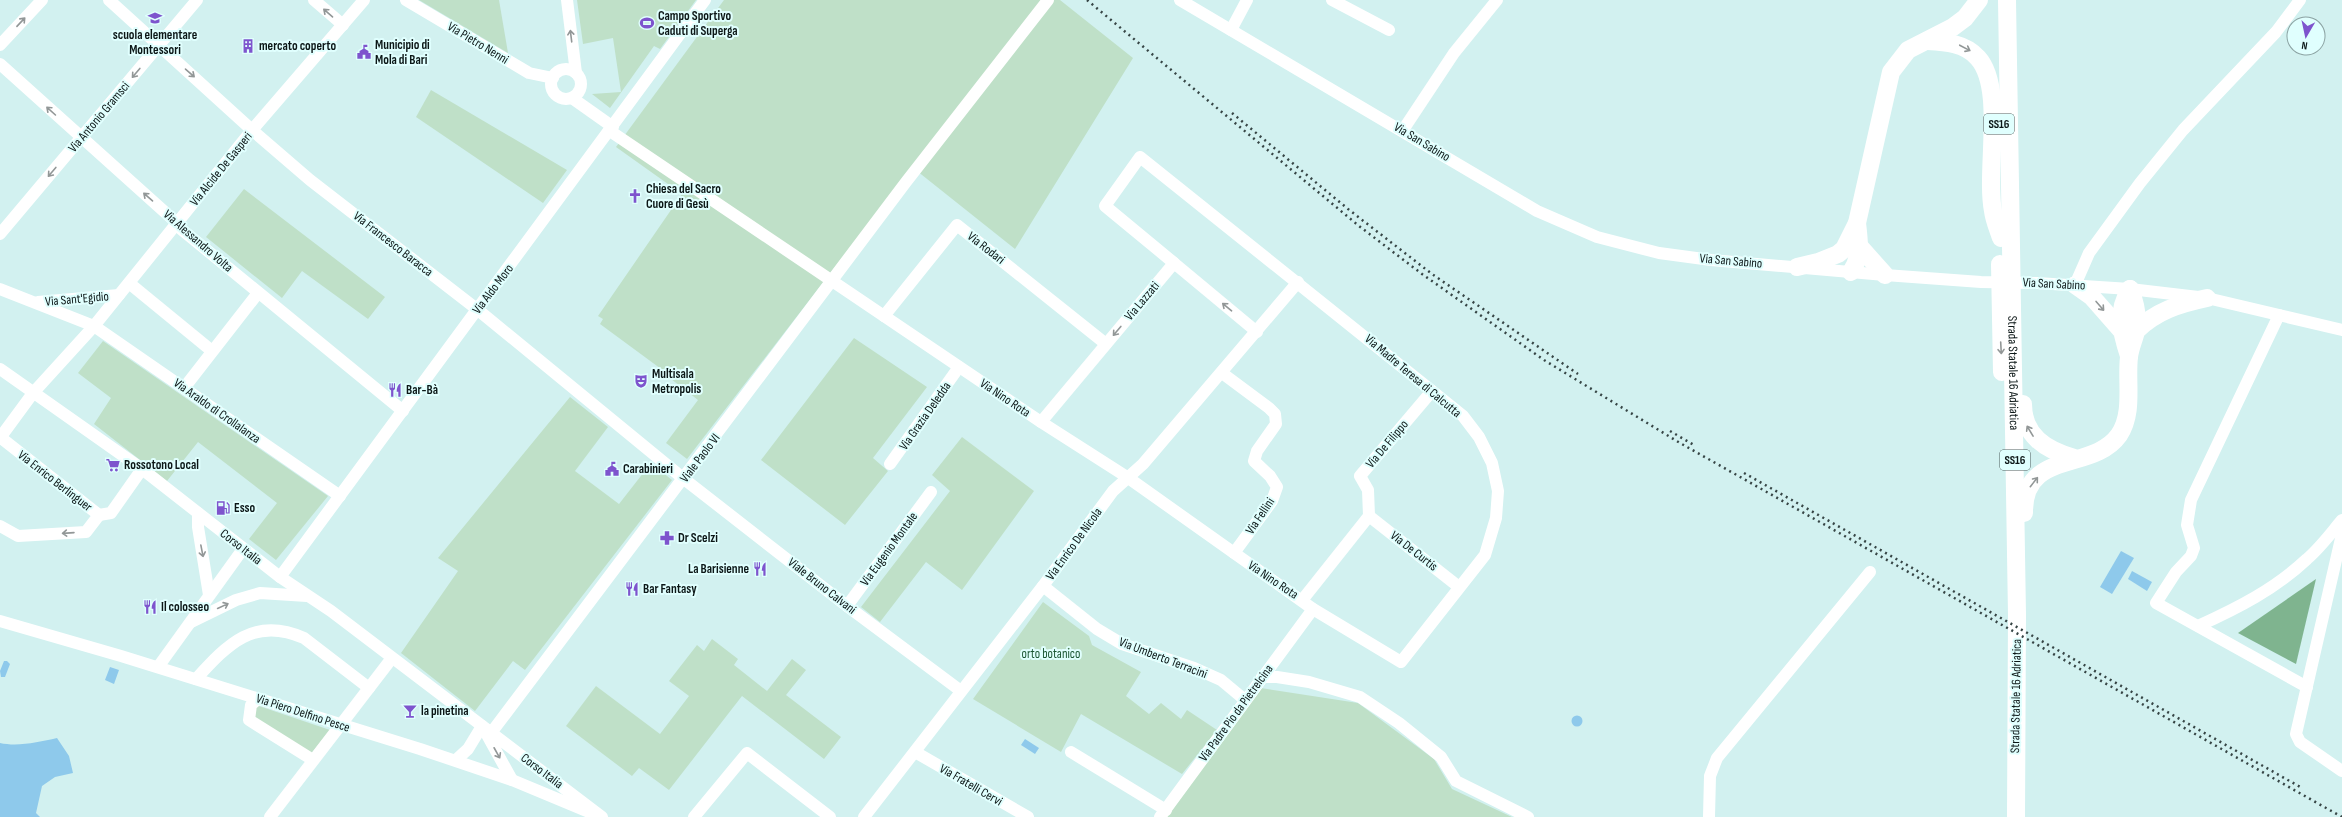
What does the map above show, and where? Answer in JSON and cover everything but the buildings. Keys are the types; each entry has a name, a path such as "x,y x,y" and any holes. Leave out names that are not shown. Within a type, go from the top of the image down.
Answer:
{"highway":[{"path":"1851,272 1857,263 1852,248 1891,72 1908,50 1953,27 1965,18 1979,0"},
{"name":"Strada Statale 16 Adriatica","path":"1997,0 2006,307 2003,380 2012,614 2010,719 2005,817"},
{"name":"Strada Statale 16 Adriatica","path":"2004,243 2007,0"},
{"path":"1927,40 1954,43 1966,48 1977,56 1989,76 1993,210 2004,243"},
{"path":"1797,267 1832,258 1852,248"},
{"path":"1852,248 1885,275"},
{"path":"2075,285 2092,297 2128,331"},
{"path":"2012,614 2025,585 2024,508 2026,496 2030,486 2045,470 2074,458 2106,448 2119,434 2127,414 2129,356 2128,331 2121,306 2130,289"},
{"path":"2128,331 2184,302 2207,298"},
{"path":"2006,307 2022,338 2023,407 2025,422 2032,435 2042,446 2074,458"},
{"name":"Strada Statale 16 Adriatica","path":"2010,719 2016,817"}],"street":[{"path":"0,45 42,0"},
{"name":"Via Francesco Baracca","path":"109,0 252,130 310,180 478,310 684,479"},
{"name":"Via Antonio Gramsci","path":"2,226 81,138 197,0"},
{"path":"314,0 343,25"},
{"name":"Via Alcide De Gasperi","path":"0,437 33,392 94,326 252,130 364,0"},
{"name":"Via Pietro Nenni","path":"406,0 529,73 553,78"},
{"path":"567,0 576,73 581,82 581,87 574,97 562,99 554,94 551,84 553,78 562,70 572,70 576,73"},
{"name":"Via Aldo Moro","path":"280,577 705,0"},
{"name":"Viale Paolo VI","path":"456,760 487,729 684,479 906,182 1048,0"},
{"name":"Via San Sabino","path":"1180,0 1403,130 1537,211 1597,237 1659,253 1711,260 1981,282 2075,285 2130,289 2207,298 2342,330"},
{"path":"1231,30 1247,0"},
{"path":"1332,0 1389,30"},
{"path":"1403,130 1454,53 1497,0"},
{"path":"2075,285 2089,253 2140,183 2183,130 2276,32 2300,0"},
{"name":"Via Alessandro Volta","path":"0,64 177,223 181,229 403,411"},
{"name":"Via Nino Rota","path":"574,97 832,282 1041,422 1127,477 1303,600 1313,609 1401,662"},
{"name":"Via Madre Teresa di Calcutta","path":"1174,263 1105,206 1140,157 1298,282 1432,391 1462,416 1479,437 1492,463 1498,491 1496,518 1486,555 1401,662"},
{"name":"Via Rodari","path":"884,316 957,225 1106,344"},
{"path":"1174,263 1257,332"},
{"name":"Via Lazzati","path":"1041,422 1174,263"},
{"name":"Via Enrico De Nicola","path":"864,817 1043,586 1113,491 1142,464 1222,373 1298,282"},
{"path":"129,283 212,351"},
{"name":"Via Sant'Egidio","path":"0,289 94,326"},
{"path":"184,388 258,293"},
{"name":"Via Sant'Egidio","path":"35,302 119,295"},
{"path":"2279,315 2191,500 2186,518 2194,548 2191,556 2176,572 2156,603 2307,687"},
{"name":"Via Araldo di Crollalanza","path":"94,326 340,496"},
{"name":"Via Grazia Deledda","path":"890,464 959,367"},
{"name":"Corso Italia","path":"0,369 142,469 280,577 332,611 602,817"},
{"name":"Via Fellini","path":"1222,373 1269,408 1275,414 1276,424 1257,451 1254,461 1270,476 1277,487 1272,501 1234,553"},
{"name":"Via De Filippo","path":"1369,516 1368,490 1360,476 1432,391"},
{"name":"Via Enrico Berlinguer","path":"0,437 99,515 86,532 18,536 0,526"},
{"path":"99,515 111,513 142,469"},
{"name":"Viale Bruno Calvani","path":"684,479 847,606 961,690"},
{"name":"Via Eugenio Montale","path":"847,606 931,492"},
{"path":"198,513 198,527 209,596"},
{"path":"1303,600 1369,516"},
{"name":"Via De Curtis","path":"1369,516 1460,587"},
{"path":"2198,626 2250,601 2281,581 2309,558 2342,520"},
{"path":"2342,534 2296,734 2300,742 2342,771"},
{"path":"158,667 243,549"},
{"path":"1709,817 1710,776 1717,758 1870,572"},
{"name":"Via Umberto Terracini","path":"1043,586 1097,629 1122,644 1221,680 1245,700"},
{"path":"189,624 236,600 260,593 308,596"},
{"name":"Via Padre Pio da Pietrelcina","path":"1163,814 1313,609"},
{"name":"Via Piero Delfino Pesce","path":"0,621 158,667 342,726 456,760 512,780 602,817"},
{"path":"196,679 223,650 239,638 259,631 276,630 293,633 304,638 369,688"},
{"path":"270,817 313,760 342,726 392,658"},
{"path":"1262,677 1277,677 1309,682 1360,697 1399,723 1441,757 1456,780 1528,817"},
{"path":"258,699 252,705 249,720 313,760"},
{"name":"Corso Italia","path":"487,729 512,780"},
{"name":"Via Fratelli Cervi","path":"914,752 1028,817"},
{"path":"1071,752 1163,814"},
{"path":"694,817 747,753 830,817"}],"green space":[{"path":"419,0 499,0 508,53"},
{"path":"577,0 696,0 660,49 654,46 610,108 592,94 621,92 613,38 583,44"},
{"path":"724,0 1060,0 1133,58 1015,249 912,167 687,459 666,443 698,400 671,379 672,377 600,324 603,319 598,316 682,194 616,147"},
{"path":"431,90 567,170 543,203 416,117"},
{"path":"244,189 385,297 368,319 302,271 282,298 206,237"},
{"path":"854,338 927,387 873,458 888,471 845,525 761,460"},
{"path":"103,341 328,496 276,560 249,539 277,503 198,442 167,481 94,424 111,398 78,373"},
{"path":"570,397 608,427 575,471 619,504 651,463 672,480 525,670 513,661 475,711 401,653 458,571 438,558"},
{"path":"962,437 1034,491 962,590 926,562 880,622 861,607 950,491 932,475"},
{"path":"2316,579 2296,664 2238,633"},
{"name":"orto botanico","path":"1043,602 1089,636 1092,645 1141,672 1126,696 1149,714 1161,703 1181,719 1187,710 1217,730 1182,774 1081,714 1061,752 973,699"},
{"path":"712,639 738,659 734,665 767,691 792,659 806,670 786,695 841,737 824,759 742,696 669,790 639,768 632,776 566,726 596,686 660,734 689,696 669,681 697,645 704,651"},
{"path":"1261,688 1358,703 1434,759 1452,789 1512,817 1167,817"},
{"path":"256,705 330,730 310,755 252,716"}],"water":[{"path":"2121,551 2134,558 2112,594 2100,587"},
{"path":"2132,571 2152,582 2147,591 2128,579"},
{"path":"4,661 7,661 10,664 5,677 1,677 0,671"},
{"path":"110,667 119,670 114,684 105,680"},
{"path":"1577,715 1581,717 1583,721 1581,725 1577,727 1573,725 1571,721 1573,717"},
{"path":"57,738 69,756 73,773 55,777 42,786 36,813 40,817 0,817 0,743 21,744"},
{"path":"1025,739 1039,748 1035,754 1021,745"}],"railway":[{"path":"1087,0 1359,226 1422,274 1544,360 1680,443 2342,817"},
{"path":"1232,113 1348,209 1432,274 1578,374"},
{"path":"1670,431 1694,445"},
{"path":"1744,473 2302,788"}],"place":[{"name":"scuola elementare Montessori","path":"155,18"},
{"name":"Campo Sportivo Caduti di Superga","path":"647,23"},
{"name":"mercato coperto","path":"248,46"},
{"name":"Municipio di Mola di Bari","path":"364,52"},
{"name":"Chiesa del Sacro Cuore di Gesù","path":"635,196"},
{"name":"Multisala Metropolis","path":"641,381"},
{"name":"Bar-Bà","path":"395,390"},
{"name":"Rossotono Local","path":"113,465"},
{"name":"Carabinieri","path":"612,469"},
{"name":"Esso","path":"223,508"},
{"name":"Dr Scelzi","path":"667,538"},
{"name":"La Barisienne","path":"760,569"},
{"name":"Bar Fantasy","path":"632,589"},
{"name":"Il colosseo","path":"150,607"},
{"name":"la pinetina","path":"410,711"}]}
